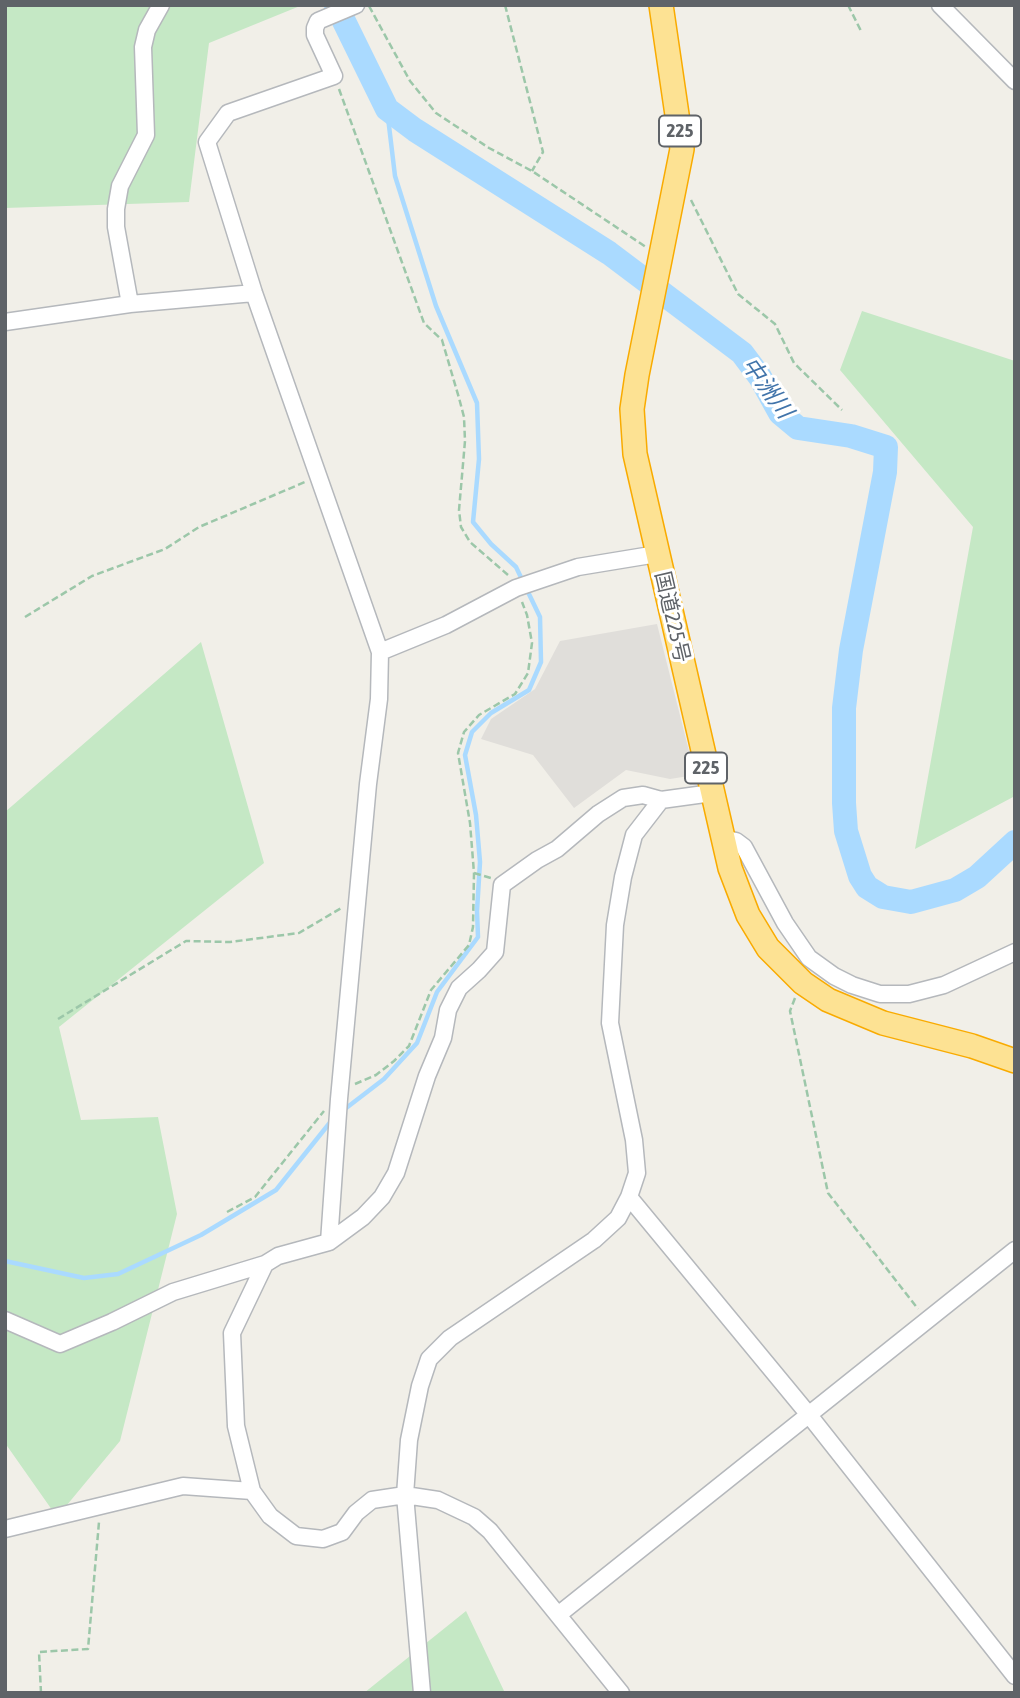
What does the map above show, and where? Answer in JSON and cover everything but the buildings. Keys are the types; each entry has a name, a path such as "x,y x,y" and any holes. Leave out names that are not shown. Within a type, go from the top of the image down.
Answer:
{"highway":[{"name":"国道225号","path":"662,5 682,149 632,408 635,454 730,868 748,915 768,948 803,983 828,1000 883,1023 972,1046 1015,1061"}],"street":[{"path":"130,304 116,227 116,209 120,186 146,135 143,47 147,30 160,5"},
{"path":"329,1242 357,898 379,699 380,652 254,293 207,142 228,113 334,76 315,35 315,28 318,21 356,5"},
{"path":"940,5 1015,81"},
{"path":"5,323 130,304 254,293"},
{"path":"380,652 446,625 522,585 578,567 657,554"},
{"path":"5,1320 60,1344 173,1292 265,1265 278,1256 329,1242 363,1217 382,1197 396,1173 423,1089 443,1038 448,1010 459,988 495,952 502,885 557,849 598,814 623,798 642,795 661,800 712,793"},
{"path":"422,1693 405,1495 409,1440 420,1386 429,1359 450,1338 594,1240 618,1218 629,1197 637,1173 634,1140 610,1023 615,925 634,835 661,800"},
{"path":"722,838 736,841 751,857 785,923 804,951 819,966 852,985 880,994 909,994 944,985 1015,952"},
{"path":"629,1197 809,1415 1015,1676"},
{"path":"558,1615 1015,1250"},
{"path":"265,1265 232,1333 236,1426 251,1491 270,1516 296,1536 323,1539 341,1532 356,1513 372,1500 405,1495 438,1500 474,1517 506,1549 621,1693"},
{"path":"5,1529 183,1486 251,1491"}],"path":[{"path":"369,5 410,81 436,113 489,148 532,171 660,256"},
{"path":"505,5 543,152 532,171"},
{"path":"848,5 861,31"},
{"path":"227,1212 255,1197 340,1091 376,1075 409,1046 431,990 469,945 474,927 474,873 470,823 458,753 464,732 479,715 515,694 528,673 532,643 522,585 470,542 461,527 459,510 465,441 464,416 459,398 442,341 424,323 334,76"},
{"path":"678,174 738,294 775,324 794,363 842,410"},
{"path":"25,618 92,576 165,549 199,527 317,477"},
{"path":"58,1019 186,941 230,942 299,933 357,898"},
{"path":"803,983 790,1011 828,1193 926,1320"},
{"path":"41,1693 39,1652 88,1649 101,1504"}],"shaded area":[{"path":"657,624 695,775 670,779 626,770 574,808 533,755 481,739 491,719 535,689 560,641"}],"green space":[{"path":"5,5 300,6 209,43 189,202 5,208"},
{"path":"862,311 1015,361 1015,796 915,849 973,527 840,370"},
{"path":"201,642 264,863 59,1027 81,1120 158,1117 177,1214 120,1441 57,1517 5,1443 5,812"},
{"path":"466,1611 505,1693 364,1693"}],"waterway":[{"name":"中洲川","path":"336,5 387,109 415,130 609,253 742,353 760,377 780,413 798,428 851,436 886,447 885,472 851,650 844,708 846,831 860,876 867,887 883,897 911,902 955,890 977,877 1015,842"},
{"path":"341,1112 384,1079 417,1043 437,992 478,937 480,862 476,815 465,755 472,732 491,713 529,690 541,662 540,617 516,567 491,544 473,522 479,459 477,403 436,306 395,176 387,109"},
{"path":"5,1261 84,1278 118,1274 201,1235 276,1190 332,1120"}]}
